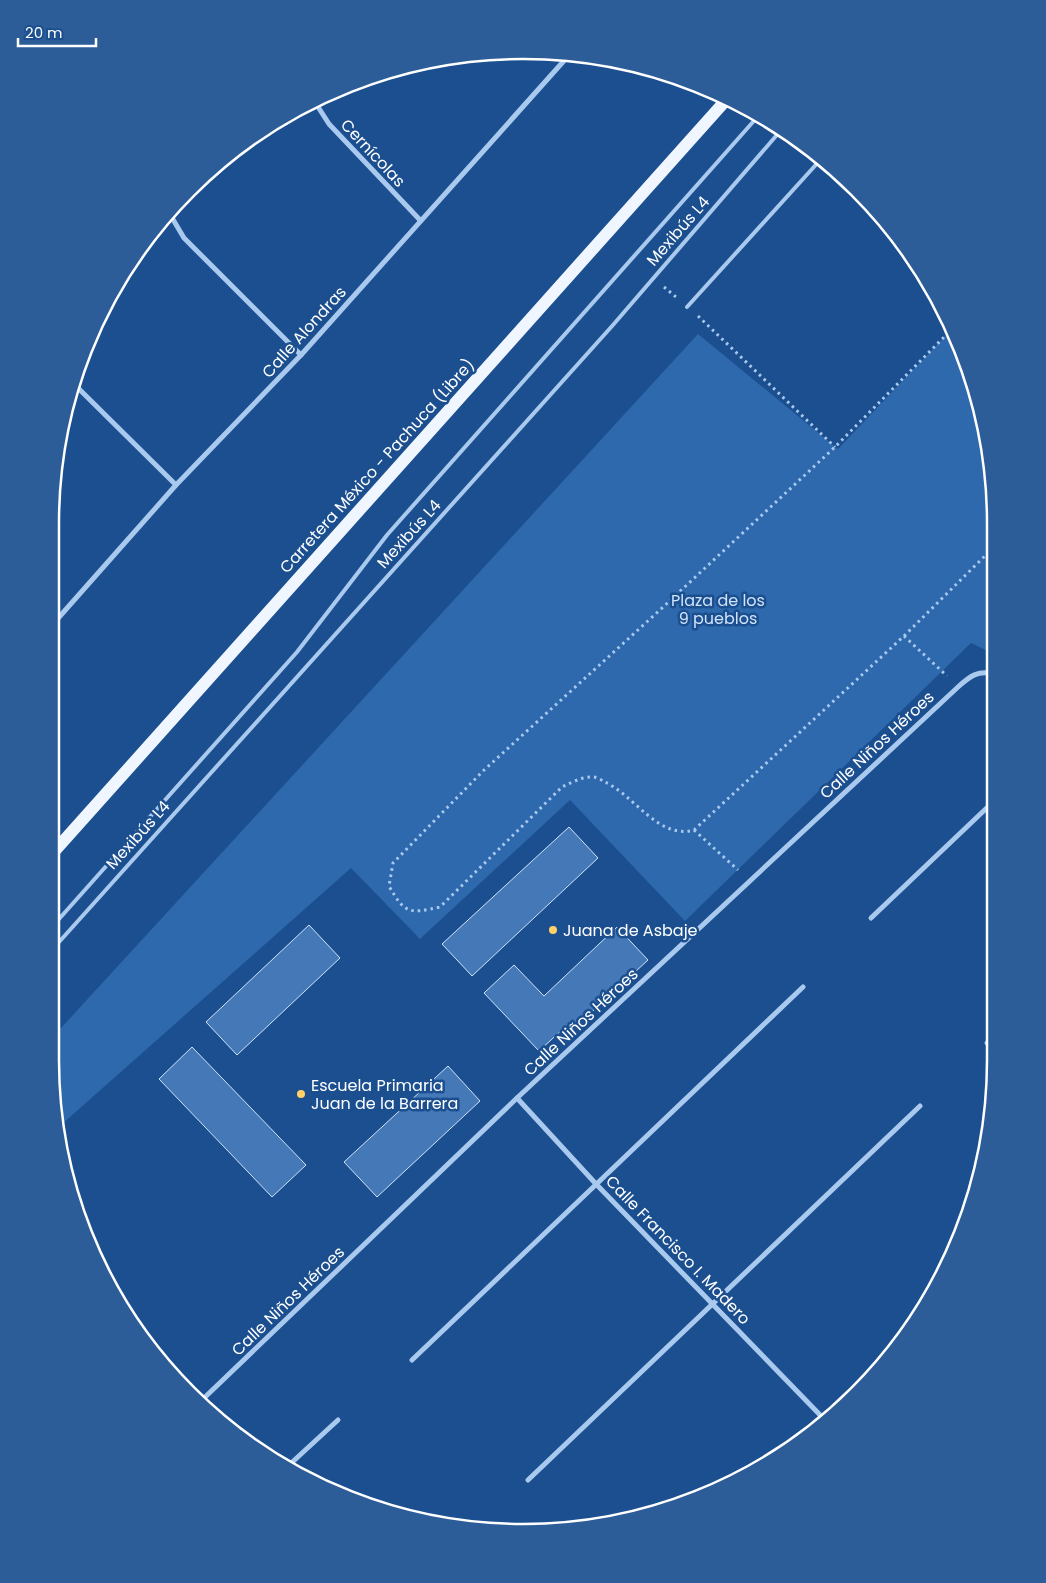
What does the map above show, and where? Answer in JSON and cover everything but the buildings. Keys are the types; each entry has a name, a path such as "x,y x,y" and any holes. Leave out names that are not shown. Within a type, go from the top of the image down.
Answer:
{"main road":[{"name":"Carretera México - Pachuca (Libre)","path":"59,846 722,104"}],"street":[{"name":"Calle Alondras","path":"59,617 176,486 301,355 564,61"},
{"name":"Cernícolas","path":"318,107 329,124 420,220"},
{"path":"173,219 184,238 301,355"},
{"path":"79,388 176,486"},
{"name":"Calle Niños Héroes","path":"205,1397 517,1098 970,675 987,673"},
{"path":"871,918 987,809"},
{"path":"412,1360 803,987"},
{"name":"Calle Francisco I. Madero","path":"517,1098 596,1184 821,1416"},
{"path":"528,1480 920,1106"},
{"path":"292,1462 338,1420"}],"lane":[{"name":"Mexibús L4","path":"59,919 297,652 387,535 754,121"},
{"name":"Mexibús L4","path":"59,942 614,325 778,135"},
{"path":"687,307 817,164"}],"path":[{"path":"687,307 835,447"},
{"path":"947,334 835,447 661,610 483,771 392,863 389,886 400,905 416,912 440,907 562,787 577,780 593,776 612,785 668,830 684,833 694,830 904,636 987,554"},
{"path":"904,636 958,687"},
{"path":"694,830 750,881"}],"green space":[{"name":"Plaza de los 9 pueblos","path":"698,334 838,449 947,334 963,374 978,432 983,462 987,523 987,651 971,643 685,921 570,800 420,939 351,868 63,1123 60,1090 59,1030"}],"place":[{"name":"Juana de Asbaje","path":"553,930"},
{"name":"Escuela Primaria Juan de la Barrera","path":"301,1094"}]}
